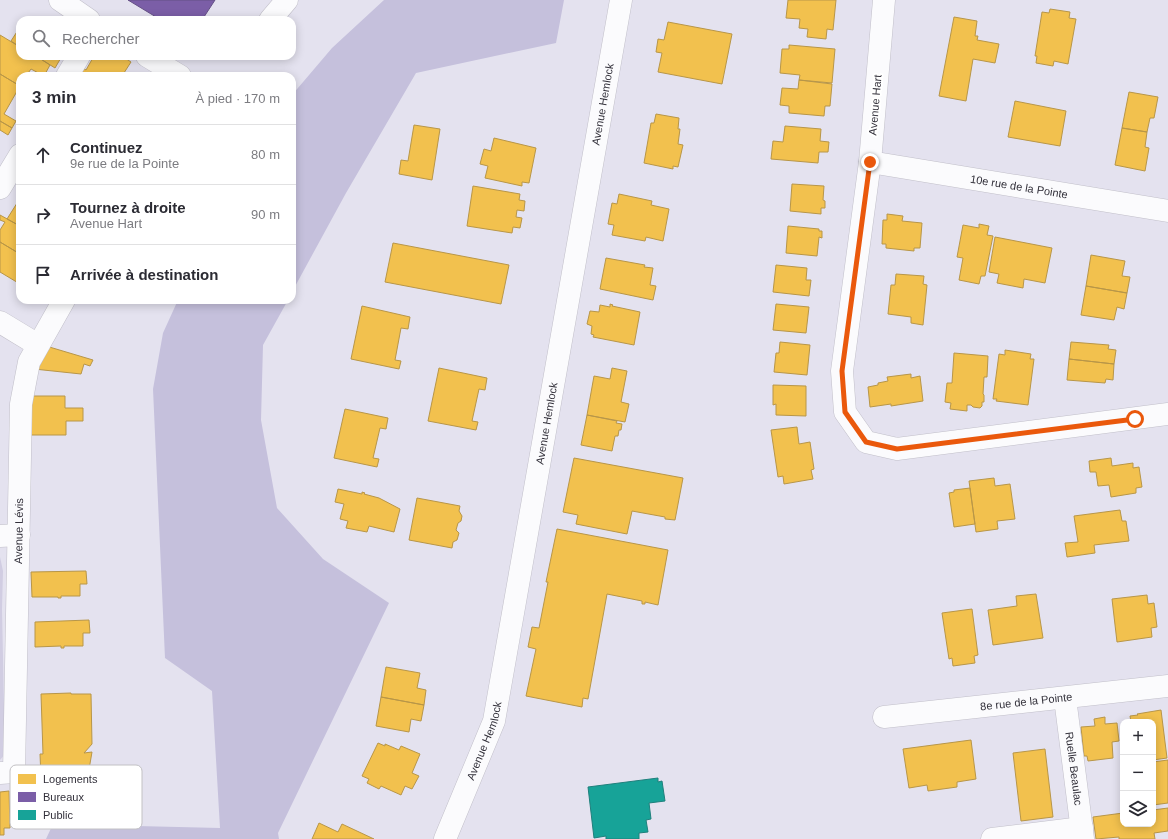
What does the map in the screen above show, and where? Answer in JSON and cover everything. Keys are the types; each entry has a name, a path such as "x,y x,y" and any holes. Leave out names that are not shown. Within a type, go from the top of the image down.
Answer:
{"street":[{"path":"60,0 83,16"},
{"path":"273,16 287,0"},
{"name":"Avenue Hemlock","path":"445,839 494,721 621,0"},
{"name":"Avenue Hart","path":"884,0 870,162 842,371 845,412 866,442 897,449 1168,414"},
{"path":"69,72 77,60"},
{"path":"154,60 173,72"},
{"path":"0,188 16,162"},
{"name":"10e rue de la Pointe","path":"870,162 1168,211"},
{"name":"Avenue Lévis","path":"7,772 10,536 21,404 29,362 62,304"},
{"path":"0,322 38,345"},
{"name":"8e rue de la Pointe","path":"884,718 1168,686"},
{"name":"Ruelle Beaulac","path":"1064,698 1082,833"},
{"path":"992,839 1082,833"}],"shaded area":[{"path":"384,0 564,0 556,43 416,73 346,193 296,285 296,90 332,48"},
{"path":"176,304 286,304 263,345 261,420 277,508 323,559 389,603 278,833 279,839 46,839 51,829 142,829 142,826 220,828 212,691 165,658 153,389 163,333"},
{"path":"0,557 3,571 2,609 5,754 0,760"}],"building: Logements":[{"path":"788,0 836,0 833,30 827,29 826,39 807,37 808,29 799,28 800,19 786,18"},
{"path":"1050,9 1070,12 1069,18 1076,19 1068,64 1054,61 1053,66 1036,63 1037,56 1035,56 1042,12 1049,13"},
{"path":"954,17 977,21 975,36 978,36 977,40 999,44 995,63 973,59 966,101 939,96"},
{"path":"668,22 732,34 722,84 658,72 662,53 656,52 658,39 664,40"},
{"path":"16,33 16,44 11,41"},
{"path":"0,35 16,45 16,60 42,60 50,65 46,72 37,72 31,69 29,72 16,72 16,84 0,74"},
{"path":"789,45 835,49 832,83 799,80 800,75 780,73 782,49 789,49"},
{"path":"42,60 60,60 55,68"},
{"path":"92,60 128,60 131,62 125,72 77,72 80,66 86,70"},
{"path":"0,74 16,84 16,93 4,114 16,121 12,128 0,121"},
{"path":"799,80 832,84 830,106 825,106 824,116 789,113 789,106 780,105 782,88 798,89"},
{"path":"1129,92 1158,97 1154,118 1150,118 1147,132 1122,128"},
{"path":"1015,101 1066,111 1060,146 1008,137"},
{"path":"656,114 679,118 678,129 680,129 678,144 683,145 678,167 673,166 673,169 644,163 651,123 654,123"},
{"path":"0,121 12,128 8,135 0,130"},
{"path":"414,125 440,129 432,180 399,174 401,160 408,161"},
{"path":"785,126 821,129 820,141 829,142 828,152 819,152 818,163 771,159 773,141 783,142"},
{"path":"1122,128 1147,132 1145,147 1149,148 1145,171 1115,165"},
{"path":"494,138 536,148 529,183 522,182 522,186 485,178 488,166 480,164 484,149 491,151"},
{"path":"792,184 824,186 823,200 825,201 825,208 821,208 821,214 790,211"},
{"path":"473,186 520,194 519,200 525,201 524,211 517,210 516,217 522,218 520,228 513,227 512,233 467,226"},
{"path":"619,194 652,201 651,205 669,209 663,241 646,237 645,241 612,235 614,225 608,224 612,203 617,204"},
{"path":"16,205 16,224 7,219"},
{"path":"887,214 903,216 902,221 922,223 920,248 914,248 914,251 886,248 886,244 882,244 883,220 887,220"},
{"path":"0,215 16,224 16,252 0,242 0,230 5,222 0,220"},
{"path":"979,224 989,226 987,235 993,236 985,276 981,276 979,284 959,280 963,258 957,257 963,225 979,228"},
{"path":"788,226 819,229 819,231 822,231 822,238 819,237 817,256 786,253"},
{"path":"995,237 1052,248 1045,283 1024,279 1023,288 997,283 999,274 989,272"},
{"path":"0,242 16,252 16,282 0,272"},
{"path":"393,243 509,265 501,304 385,282"},
{"path":"1091,255 1125,261 1122,276 1130,277 1127,293 1086,286"},
{"path":"606,258 645,265 644,267 653,268 650,285 656,286 653,300 600,289"},
{"path":"776,265 807,268 806,280 811,280 809,296 773,292"},
{"path":"896,274 924,276 923,284 927,285 923,325 911,323 911,317 888,314 891,285 895,285"},
{"path":"1086,286 1127,293 1124,309 1117,307 1114,320 1081,315"},
{"path":"610,304 613,305 612,306 640,312 634,345 593,337 594,335 591,334 592,326 587,324 590,311 599,312 600,305 610,307"},
{"path":"776,304 809,307 806,333 773,330"},
{"path":"362,306 410,317 408,329 401,328 395,360 401,361 399,369 351,359"},
{"path":"780,342 810,345 807,375 774,372 776,353 779,353"},
{"path":"1071,342 1109,345 1108,349 1116,350 1114,364 1069,359"},
{"path":"46,346 93,360 90,366 84,364 81,374 34,369"},
{"path":"1005,350 1031,354 1030,359 1034,359 1028,405 996,401 997,399 993,399 999,354 1005,355"},
{"path":"954,353 988,356 987,377 984,377 984,402 982,402 982,406 980,408 967,405 967,411 950,409 951,403 945,402 947,383 952,383"},
{"path":"1069,359 1114,364 1113,380 1106,379 1105,383 1067,380"},
{"path":"439,368 487,378 485,390 479,389 472,421 478,422 476,430 428,421"},
{"path":"612,368 627,371 621,402 629,404 625,422 587,415 594,376 610,379"},
{"path":"911,374 911,378 920,376 923,401 891,406 891,404 870,407 868,387 888,381 887,377"},
{"path":"773,385 806,386 806,416 776,415 776,404 773,405"},
{"path":"26,396 65,396 65,408 83,408 83,421 66,421 66,435 26,435"},
{"path":"345,409 388,418 386,429 380,428 373,458 379,459 377,467 334,458"},
{"path":"587,415 617,421 616,423 622,424 618,436 615,436 612,451 581,445"},
{"path":"797,427 799,444 810,442 814,469 811,470 813,479 784,484 783,476 778,477 771,430"},
{"path":"574,458 683,478 675,520 632,511 627,534 576,524 578,515 563,512"},
{"path":"1111,458 1112,466 1133,463 1133,468 1139,467 1142,487 1136,488 1136,493 1111,497 1109,485 1098,486 1096,472 1090,472 1089,461"},
{"path":"994,478 995,486 1010,484 1015,519 997,521 998,529 976,532 969,481"},
{"path":"970,488 975,524 954,527 949,493 954,492 954,490"},
{"path":"338,489 362,494 362,492 365,493 364,494 379,498 400,509 394,532 369,526 367,532 346,528 348,521 340,519 344,504 335,502"},
{"path":"417,498 460,506 459,511 462,516 456,530 459,533 457,540 453,542 452,548 409,540"},
{"path":"1120,510 1122,521 1126,521 1129,541 1094,545 1095,553 1067,557 1065,543 1078,542 1074,516"},
{"path":"557,529 668,550 658,605 645,602 645,604 642,604 642,601 607,594 588,699 583,698 582,707 526,696 536,649 528,647 532,627 539,628 548,582 546,582"},
{"path":"86,571 87,584 80,584 80,596 61,596 61,598 32,597 31,572"},
{"path":"1036,594 1043,638 993,645 988,610 1017,606 1016,596"},
{"path":"1147,595 1148,604 1154,603 1157,627 1151,628 1152,637 1117,642 1112,599"},
{"path":"972,609 978,655 974,656 975,663 953,666 952,658 949,659 942,613"},
{"path":"89,620 90,633 83,633 83,646 64,646 64,648 61,648 61,646 35,647 35,622"},
{"path":"386,667 420,673 417,688 426,690 424,705 381,697"},
{"path":"41,694 91,694 92,744 84,753 92,752 90,765 40,765 40,754 43,754"},
{"path":"381,697 424,705 421,721 411,719 409,732 376,726"},
{"path":"1161,710 1167,758 1156,760 1156,719 1130,719 1130,716 1138,715 1137,714"},
{"path":"1105,717 1105,724 1117,723 1119,741 1112,742 1113,758 1088,761 1087,756 1084,756 1081,727 1095,726 1094,719"},
{"path":"971,740 976,779 957,782 957,787 928,791 927,785 909,788 903,749"},
{"path":"378,743 385,746 385,744 399,750 401,746 420,754 412,773 419,776 412,789 405,786 401,795 381,786 379,789 367,783 369,779 362,776"},
{"path":"1045,749 1053,817 1021,821 1013,753"},
{"path":"1168,760 1168,803 1156,805 1156,762"},
{"path":"9,791 10,828 4,828 4,835 0,835 0,792"},
{"path":"1168,808 1168,831 1154,833 1155,839 1119,839 1119,837 1096,839 1093,817 1120,813 1120,827 1156,827 1156,810"},
{"path":"319,823 338,832 342,824 374,839 312,839"}],"building: Bureaux":[{"path":"128,0 215,0 205,16 154,16"}],"building: Public":[{"path":"658,778 658,782 662,781 665,801 649,803 651,819 646,820 648,832 639,833 639,839 606,839 606,836 594,838 588,787"}],"route":[{"path":"870,162 842,371 845,412 866,442 897,449 1135,419"}]}
